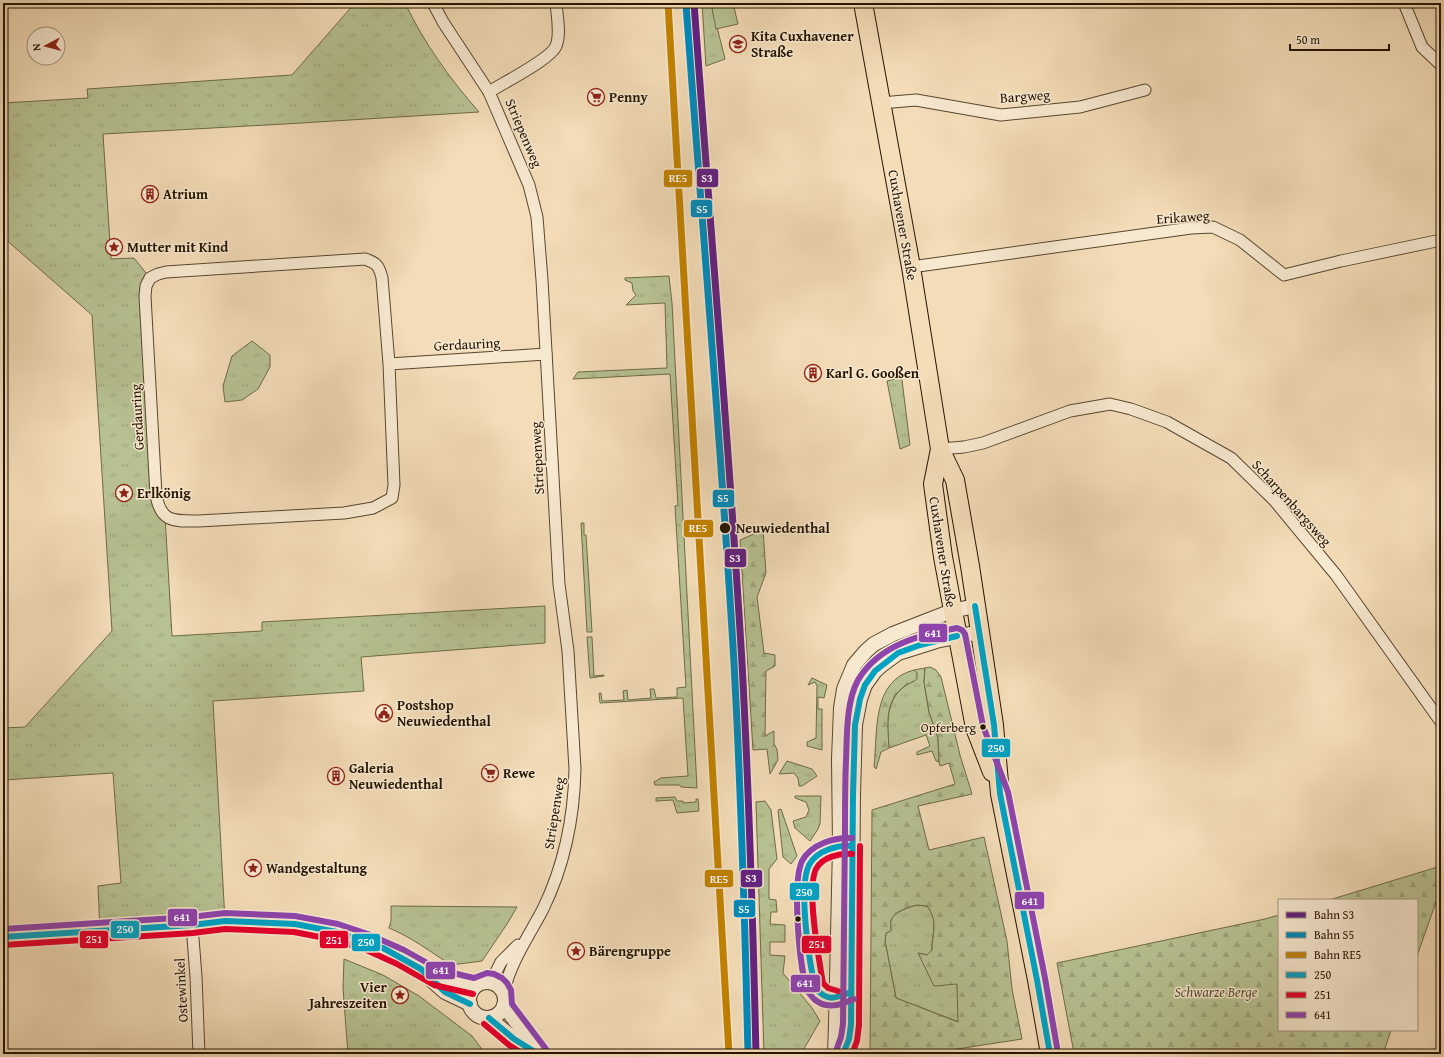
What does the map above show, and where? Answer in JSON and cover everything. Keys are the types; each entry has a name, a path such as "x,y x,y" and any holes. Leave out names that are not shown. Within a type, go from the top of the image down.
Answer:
{"main road":[{"name":"Cuxhavener Straße","path":"863,3 911,267 940,449 955,480 994,725 1000,794 1036,972 1050,1054"},
{"name":"Cuxhavener Straße","path":"940,449 933,484 952,611 975,728 1000,794"}],"street":[{"name":"Striepenweg","path":"433,3 443,22 490,92 529,185 537,217 542,280 559,584 568,651 575,783 572,812 561,863 554,884 513,964 506,979 504,991"},
{"path":"490,92 549,56 556,47 558,33 556,3"},
{"path":"1404,3 1422,47 1441,66"},
{"name":"Bargweg","path":"881,103 916,100 1001,114 1080,107 1145,90"},
{"name":"Erikaweg","path":"911,267 1191,228 1212,227 1240,240 1284,275 1340,261 1441,240"},
{"name":"Gerdauring","path":"365,259 373,262 379,268 382,278 389,364 394,485 392,498 373,508 344,513 178,521 169,519 162,513 158,505 156,495 147,340 145,296 146,286 150,278 166,272 365,259"},
{"name":"Gerdauring","path":"389,364 546,354"},
{"name":"Scharpenbargsweg","path":"940,449 964,447 983,443 1070,410 1110,404 1132,409 1167,422 1231,458 1274,500 1336,575 1441,722"},
{"path":"835,1054 840,846 839,759 841,708 844,689 854,665 874,644 893,634 952,611 976,606"},
{"path":"843,1054 849,1039 850,1025 855,726 860,699 869,679 875,671 898,653 920,645 980,632"},
{"path":"3,937 233,922 268,922 313,927 365,940 401,957 437,978 481,984 496,984 504,991 504,1006 498,1014 489,1018"},
{"name":"Ostewinkel","path":"192,925 196,976 199,1054"},
{"name":"Striepenweg","path":"481,984 495,974 501,962 532,929"},
{"path":"421,969 445,992 470,1004"},
{"path":"481,984 470,994 470,1004 475,1013 479,1016 489,1018 514,1039 539,1054"},
{"path":"504,1006 539,1054"}],"green space":[{"path":"355,3 405,3 420,32 438,60 479,112 103,134 111,259 134,258 150,278 156,495 165,516 172,636 262,631 262,622 545,606 545,643 361,657 364,691 213,701 225,921 100,930 98,886 121,883 113,773 3,780 3,728 25,727 112,631 92,315 3,237 3,103 88,98 87,89 292,75"},
{"path":"702,3 711,3 725,59 706,66"},
{"path":"711,3 733,3 738,24 716,29"},
{"path":"669,276 672,303 697,788 681,787 679,785 655,785 654,782 660,778 688,776 683,698 600,703 599,693 601,693 602,701 624,700 623,691 627,690 628,700 651,698 650,689 654,689 656,698 677,697 677,688 686,687 675,506 678,505 670,374 573,379 578,372 667,368 665,303 626,305 636,295 633,291 632,283 625,280 625,278"},
{"path":"252,341 270,355 270,367 258,389 242,400 225,402 223,386 232,356"},
{"path":"900,378 902,380 910,445 900,449 887,381"},
{"path":"581,523 584,523 584,535 586,535 592,632 587,632"},
{"path":"763,530 766,573 757,597 764,653 775,655 775,666 766,671 765,736 774,731 774,744 777,749 778,760 770,774 767,749 753,750 740,540"},
{"path":"921,629 923,633 895,644 879,654 865,668 854,689 850,689 851,680 875,648"},
{"path":"587,637 592,637 594,676 604,676 590,678"},
{"path":"930,667 936,670 941,677 960,755 972,794 918,806 929,850 984,837 1007,941 1012,989 1022,1039 925,1054 889,1052 888,1054 870,1054 872,810 955,784 949,763 940,766 938,738 929,712 924,682 925,668","holes":["917,905 927,906 931,912 934,922 932,950 927,955 918,953 934,986 957,984 958,1022 896,998 885,941 886,933 891,931 891,920 895,914 906,908"]},
{"path":"925,668 924,682 929,712 938,738 939,762 936,761 932,751 917,755 917,752 930,746 926,735 889,748 888,719 892,701 897,693 914,681 917,673 914,670"},
{"path":"914,670 917,673 917,679 901,689 896,695 889,709 889,748 881,752 876,769 874,767 877,724 879,710 884,696 890,685 900,676"},
{"path":"812,678 827,685 824,698 818,697 818,709 822,709 822,750 807,746 807,742 816,738 817,686 815,682 808,685"},
{"path":"787,761 812,769 817,776 802,786 799,786 798,778 794,773 779,774"},
{"path":"795,796 821,796 820,824 810,841 795,828 793,821 806,817 809,810 806,802 795,798"},
{"path":"675,797 677,801 683,801 683,803 696,802 696,799 698,799 699,811 677,813 673,800 656,801 656,798"},
{"path":"765,801 771,810 777,859 769,869 769,899 776,900 777,912 771,912 770,924 785,925 785,942 770,942 770,955 785,956 783,973 812,1008 820,1021 801,1054 764,1054 756,802"},
{"path":"781,809 797,856 791,864 783,857 778,810"},
{"path":"1441,866 1441,888 1418,953 1418,899 1332,899"},
{"path":"917,905 927,906 931,912 934,922 932,950 927,955 918,953 957,984 959,1022 896,998 885,941 886,933 891,930 891,920 895,914"},
{"path":"391,906 517,907 482,961 451,965 413,940 389,928 391,921"},
{"name":"Schwarze Berge","path":"1278,915 1278,1031 1391,1031 1383,1054 1074,1053 1057,963"},
{"path":"344,959 383,975 419,996 472,1036 484,1052 489,1054 348,1054 343,988"}],"rail line":[{"name":"RE5","path":"668,3 729,1054"},
{"name":"S3","path":"694,3 742,663 747,761 756,1054"},
{"name":"S5","path":"686,4 734,663 739,761 748,1054"}],"transit line":[{"name":"250","path":"975,606 994,725 1000,794 1037,980 1050,1054"},
{"name":"641","path":"836,1051 841,1037 843,1024 845,778 847,730 851,698 858,680 867,668 877,658 889,650 915,638 957,628 962,630 965,634 983,726 1008,792 1045,978 1058,1053"},
{"name":"250","path":"843,1054 849,1039 851,1025 853,795 855,725 860,699 865,685 875,671 898,653 920,645 957,636"},
{"name":"641","path":"852,838 831,840 817,846 806,855 802,861 799,872 797,906 802,965 808,992 814,999 823,1004 829,1005 839,1005 854,999"},
{"name":"250","path":"851,992 832,998 824,996 816,989 810,962 804,890 809,865 817,856 822,852 840,846 852,846"},
{"name":"251","path":"852,1054 857,1041 859,1025 860,846"},
{"name":"251","path":"838,991 828,988 823,983 814,925 812,892 813,879 816,869 822,861 837,855 852,854"},
{"name":"641","path":"3,929 191,917 225,913 295,916 338,924 368,934 404,950 440,970 474,978 487,973 494,974 502,978 511,990 512,1004 546,1049"},
{"name":"250","path":"3,937 192,925 225,921 295,924 337,932 383,948 421,969 445,992 470,1004"},
{"name":"251","path":"4,945 193,933 225,929 294,932 335,940 362,948 397,964 434,985 473,994"},
{"name":"250","path":"489,1018 514,1039 538,1054"},
{"name":"251","path":"484,1024 509,1045 523,1054"}],"place":[{"name":"Kita Cuxhavener Straße","path":"738,44"},
{"name":"Penny","path":"596,97"},
{"name":"Atrium","path":"150,194"},
{"name":"Mutter mit Kind","path":"114,247"},
{"name":"Karl G. Gooßen","path":"813,373"},
{"name":"Erlkönig","path":"124,493"},
{"name":"Neuwiedenthal","path":"725,528"},
{"name":"Postshop Neuwiedenthal","path":"384,713"},
{"name":"Opferberg","path":"983,727"},
{"name":"Rewe","path":"490,773"},
{"name":"Galeria Neuwiedenthal","path":"336,776"},
{"name":"Wandgestaltung","path":"253,868"},
{"name":"Bärengruppe","path":"576,951"},
{"name":"Vier Jahreszeiten","path":"400,995"}]}
